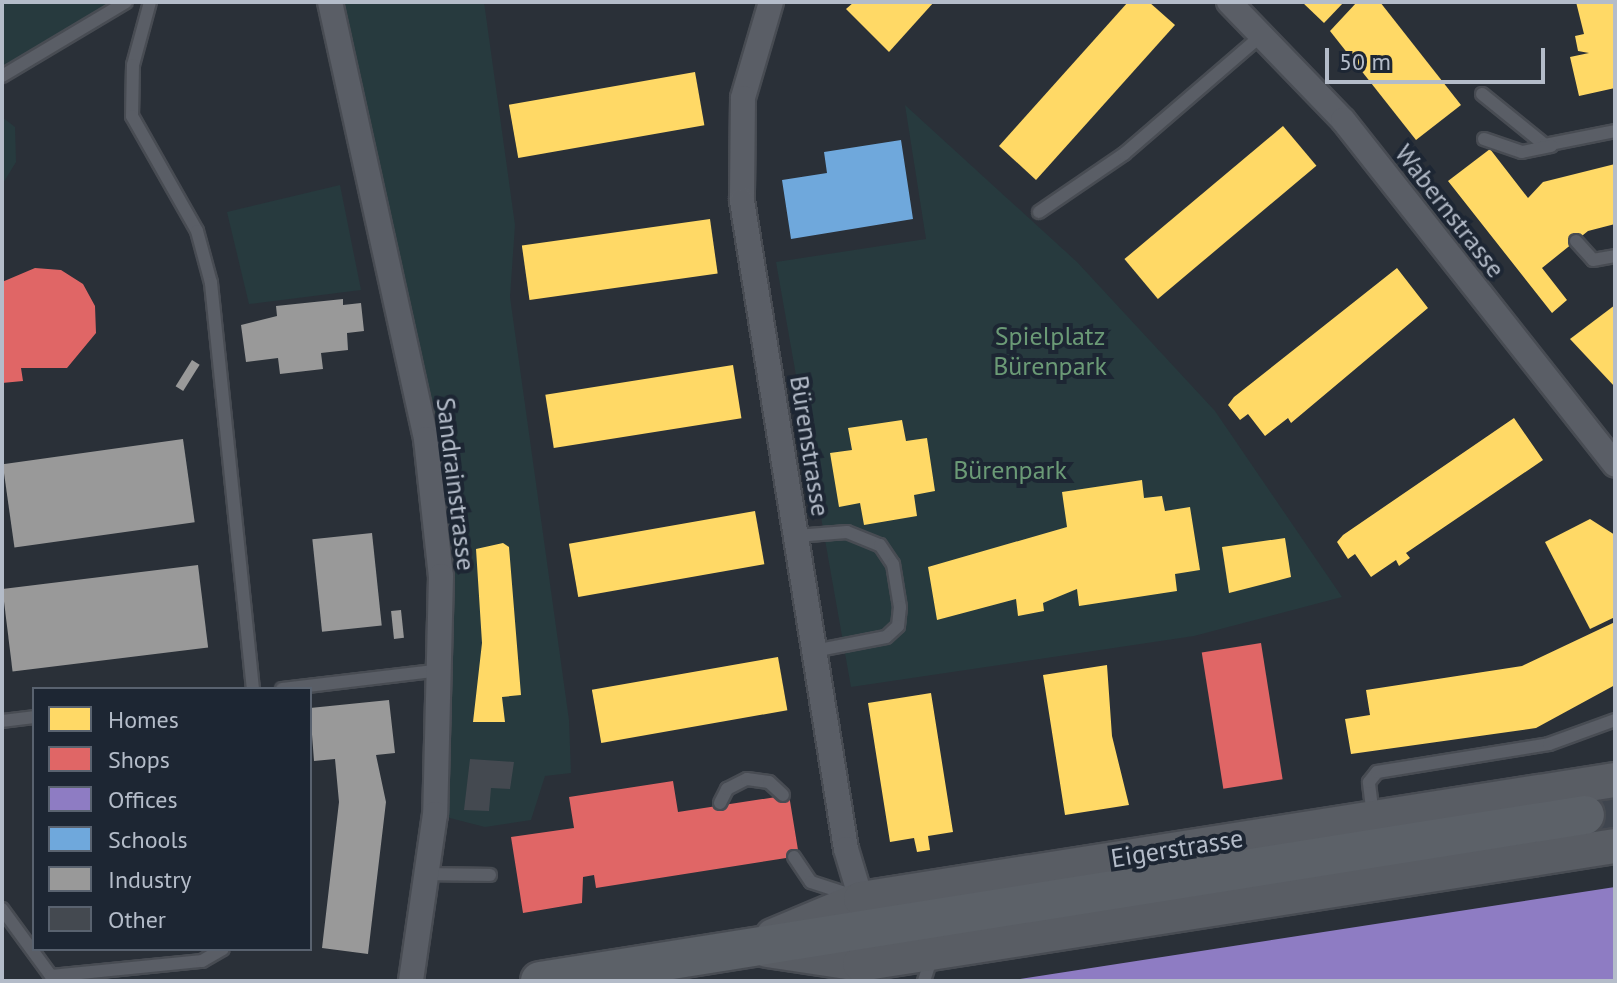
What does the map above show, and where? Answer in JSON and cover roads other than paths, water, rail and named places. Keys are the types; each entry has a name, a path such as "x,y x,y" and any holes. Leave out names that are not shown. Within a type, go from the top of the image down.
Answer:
{"main road":[{"name":"Eigerstrasse","path":"746,947 861,899 1374,817 1611,784"},
{"name":"Eigerstrasse","path":"746,947 864,973 929,968 1606,836"},
{"name":"Eigerstrasse","path":"540,981 746,947 1606,836"}],"street":[{"name":"Sandrainstrasse","path":"330,2 426,439 442,670 427,874 411,981"},
{"name":"Bürenstrasse","path":"771,2 743,98 740,170 846,849 861,899"},
{"name":"Wabernstrasse","path":"1229,2 1343,120 1615,465"}],"lane":[{"path":"2,76 126,2"},
{"path":"150,2 133,65 132,116 197,231 211,283 253,687"},
{"path":"1039,212 1145,137 1263,34"},
{"path":"1482,94 1526,133 1554,145"},
{"path":"1484,139 1522,152 1615,131"},
{"path":"1576,241 1591,259 1615,256"},
{"path":"796,536 847,532 880,545 893,564 900,607 900,621 886,637 814,651"},
{"path":"299,687 442,670"},
{"path":"2,721 32,717"},
{"path":"1374,817 1369,782 1377,772 1549,744 1615,720"},
{"path":"720,803 727,789 747,779 769,782 783,795"},
{"path":"794,857 811,882 861,899"},
{"path":"427,874 490,875"},
{"path":"2,909 32,950"},
{"path":"33,951 51,976 202,961 220,951"}],"tunnel":[{"path":"1585,815 1615,812"}],"park label":[{"name":"Spielplatz Bürenpark","path":"1050,351"},
{"name":"Bürenpark","path":"1010,470"}]}
